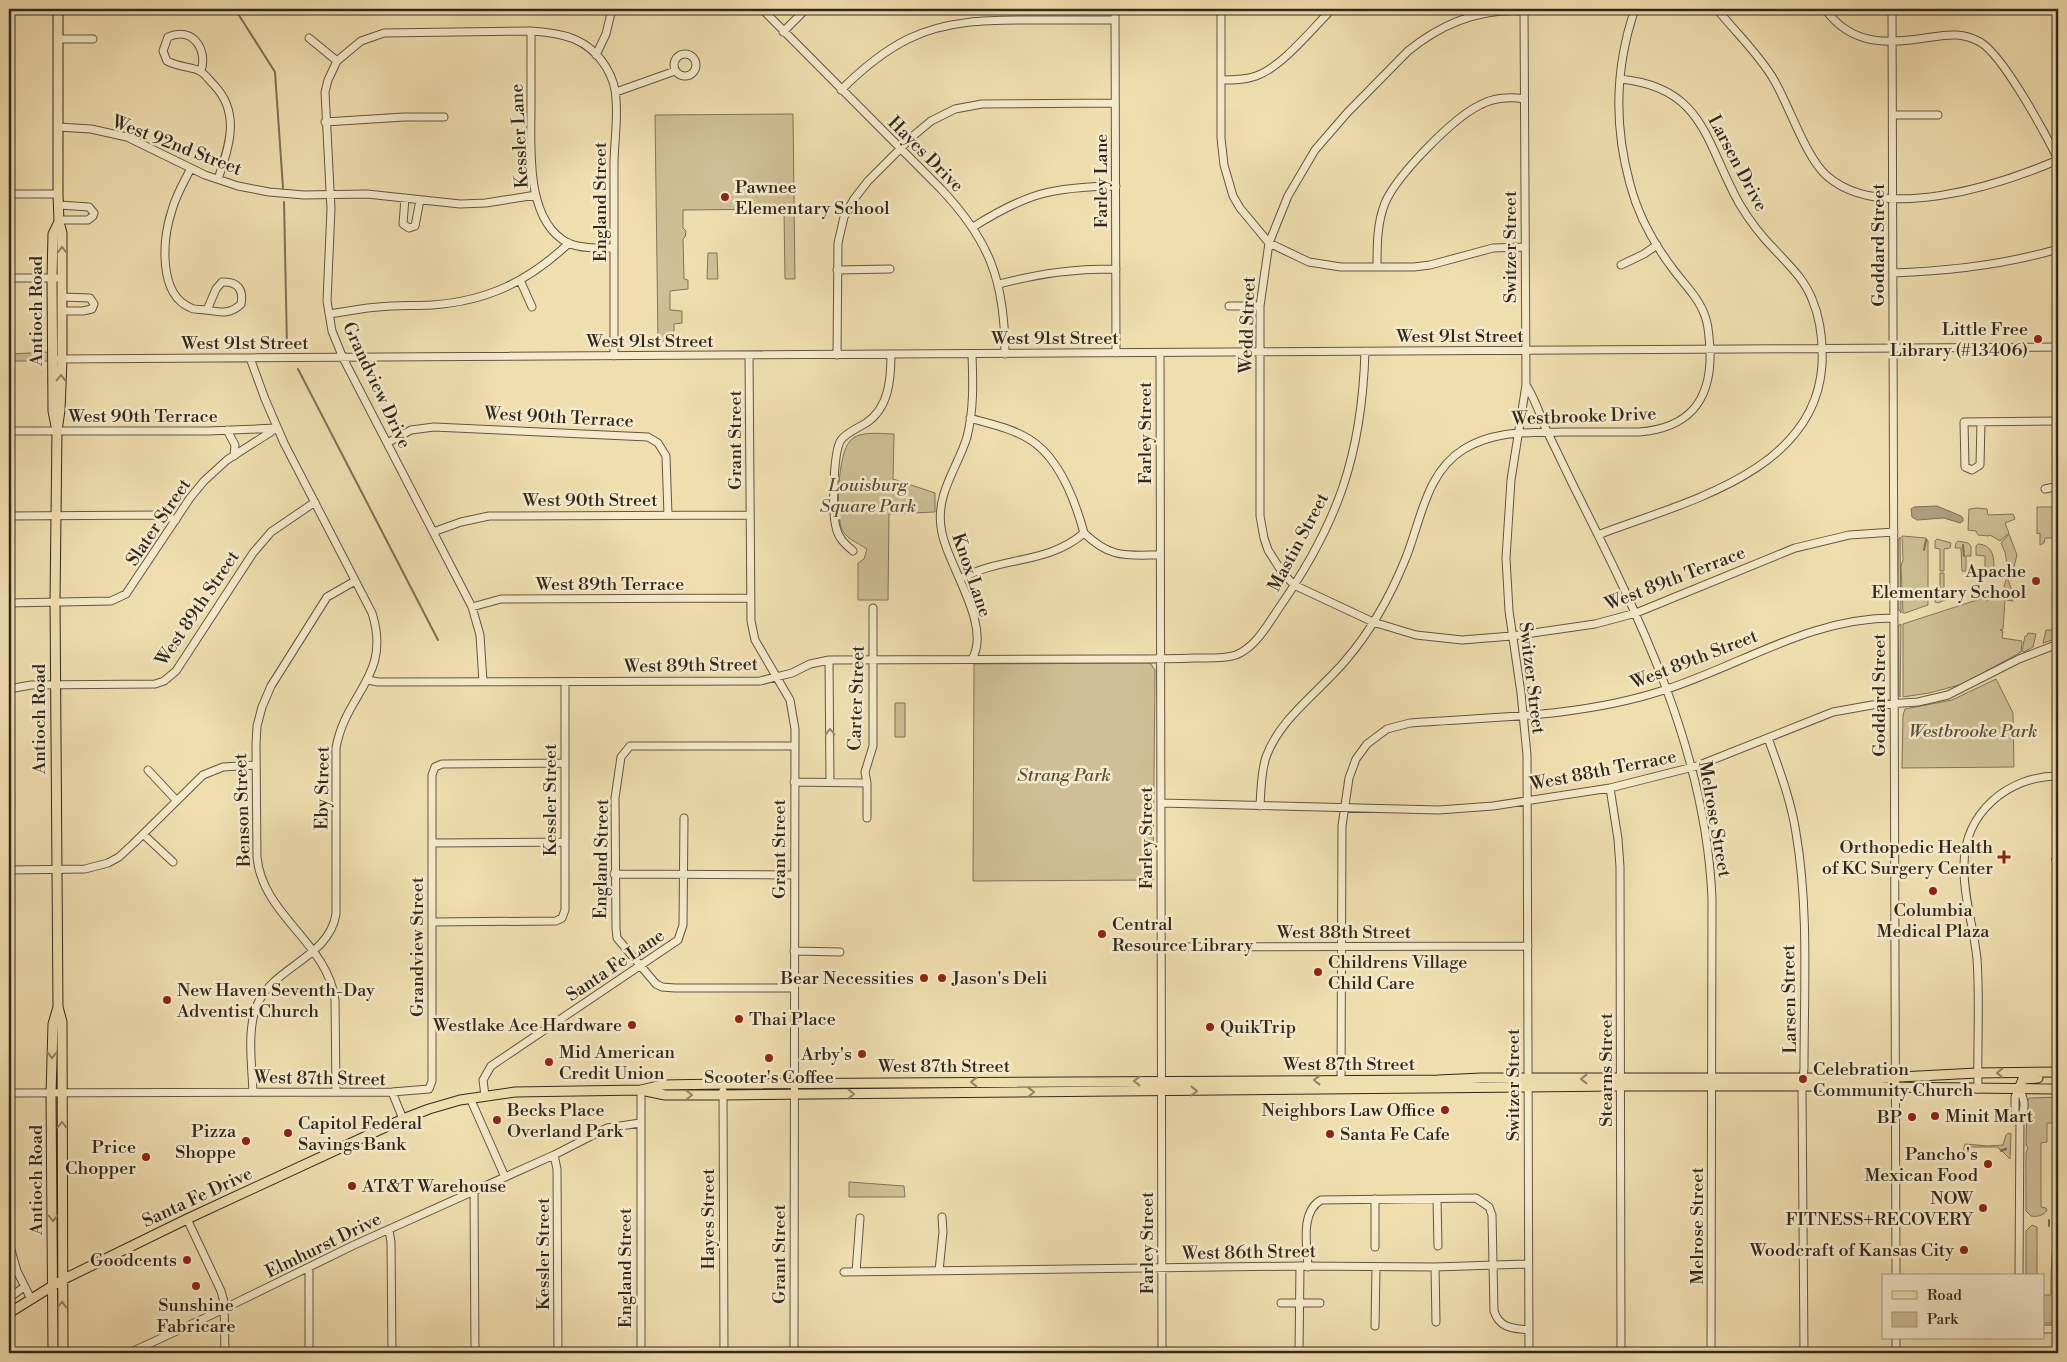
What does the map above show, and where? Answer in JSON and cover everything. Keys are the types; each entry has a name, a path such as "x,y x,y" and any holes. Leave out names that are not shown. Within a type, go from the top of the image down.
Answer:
{"main road":[{"name":"Antioch Road","path":"57,359 62,311 62,233 58,221 58,9"},
{"name":"Antioch Road","path":"58,221 53,234 52,278 60,410 57,431 55,601 58,1007 62,1022 63,1353"},
{"name":"Antioch Road","path":"53,1353 53,1024 58,1007"},
{"name":"West 87th Street","path":"641,1090 665,1095 1161,1091 1528,1078 1621,1082 1803,1082 1977,1073 2058,1072"},
{"path":"2019,1089 2023,1079 2058,1078"},
{"name":"West 87th Street","path":"403,1119 429,1109 485,1096 529,1092 641,1090 662,1085 1161,1081 1528,1089 1621,1082"},
{"name":"West 87th Street","path":"1803,1082 1867,1087 2058,1089"},
{"name":"Santa Fe Drive","path":"9,1313 62,1280 187,1219 403,1119"}],"street":[{"path":"596,55 606,34 612,9"},
{"name":"Hayes Drive","path":"762,9 958,208 973,227 988,254 999,284 1005,328 1005,354"},
{"path":"783,32 806,9"},
{"name":"Farley Lane","path":"1115,9 1116,353"},
{"path":"1221,9 1222,152 1227,180 1240,208 1268,243 1309,262 1327,266 1377,267 1430,265 1493,248 1524,247"},
{"path":"1221,80 1251,77 1266,72 1279,63 1332,9"},
{"name":"Westbrooke Drive","path":"1260,806 1262,773 1271,745 1281,729 1344,662 1373,622 1396,581 1406,558 1426,497 1441,470 1461,451 1500,434 1656,431 1675,424 1692,412 1702,398 1710,372 1708,328 1703,310 1657,245 1640,213 1630,186 1624,159 1618,119 1620,79 1625,41 1635,9"},
{"path":"1717,9 1769,72 1808,150 1822,171 1852,192 1867,196 1893,198 1943,194 2009,180 2058,160 2044,133 1999,60 1986,46 1972,38 1952,34 1892,41 1872,40 1854,35 1840,26 1825,9"},
{"name":"Goddard Street","path":"1892,9 1896,1274"},
{"name":"Switzer Street","path":"1524,10 1526,386 1511,480 1507,536 1507,592 1523,715 1527,800 1529,1353"},
{"name":"Wedd Street","path":"1294,585 1274,562 1266,544 1261,524 1260,306 1268,243 1288,196 1315,150 1347,113 1408,51 1437,30 1468,17 1497,11 1524,10"},
{"path":"841,90 860,71 888,50 907,40 945,26 985,20 1115,20"},
{"name":"Kessler Lane","path":"531,31 531,157 536,195 548,223 568,243"},
{"path":"201,71 203,65 196,41 189,35 181,32 168,37 163,51 167,61 201,71 222,96 229,110 231,120 230,142 218,179"},
{"name":"England Street","path":"337,61 361,41 384,33 555,32 581,42 596,55 606,68 616,92 614,356"},
{"path":"309,38 337,61"},
{"path":"59,39 93,39"},
{"name":"Grandview Drive","path":"337,61 328,80 325,92 325,122 331,195 331,242 327,285 332,331 387,443 472,607 480,635 483,682"},
{"path":"616,92 675,71"},
{"name":"Larsen Drive","path":"1620,79 1646,83 1669,92 1678,98 1697,118 1741,206 1763,236 1795,271 1807,288 1816,310 1822,349"},
{"path":"1377,267 1376,246 1381,215 1399,179 1447,129 1469,111 1494,100 1513,96 1524,99"},
{"path":"837,355 839,234 848,209 862,188 900,149 931,121 955,109 967,106 982,104 1115,103"},
{"path":"1893,115 1938,115"},
{"path":"325,122 404,117 444,117"},
{"name":"West 92nd Street","path":"58,128 91,129 127,137 218,179 238,186 282,194 367,194 460,204 479,204 536,195"},
{"path":"191,168 172,209 165,245 166,270 171,288 191,309 228,312 237,308 242,304 241,289 238,284 222,282 216,289 207,310"},
{"path":"973,227 1003,208 1039,194 1078,187 1116,186"},
{"path":"9,194 58,194"},
{"path":"405,198 403,224 409,228 415,226 420,200"},
{"path":"58,205 89,207 94,212 93,216 88,220 58,221"},
{"path":"329,314 376,307 433,305 456,302 491,293 520,280 550,261 568,243 584,247 614,248"},
{"path":"1621,265 1644,254 1657,245"},
{"path":"1894,273 1977,267 2058,249"},
{"path":"837,270 890,269"},
{"path":"999,284 1072,269 1116,269"},
{"path":"9,278 62,278"},
{"path":"520,280 532,307"},
{"name":"Antioch Road","path":"62,297 90,298 94,304 92,309 83,311 62,311"},
{"path":"1229,306 1260,306"},
{"name":"West 91st Street","path":"57,359 2058,347"},
{"path":"1598,535 1688,503 1723,488 1778,451 1799,429 1812,407 1821,374 1822,349"},
{"name":"Mastin Street","path":"1161,659 1219,658 1237,654 1253,643 1294,585 1326,531 1347,478 1360,425 1365,351"},
{"name":"Farley Street","path":"1160,353 1162,1353"},
{"path":"853,551 844,543 836,528 835,456 842,439 871,420 880,410 889,386 891,354"},
{"name":"Knox Lane","path":"972,354 973,403 966,438 946,487 940,513 943,541 960,579 973,616 977,651 972,659"},
{"name":"Grant Street","path":"750,355 750,598 752,632 786,692 792,707 795,728 794,1353"},
{"name":"Eby Street","path":"250,358 277,428 372,613 377,636 376,659 368,680 348,710 339,734 336,758 336,914 332,931 326,940 312,951"},
{"name":"Melrose Street","path":"1526,386 1534,397 1548,432 1636,612 1667,689 1691,767 1704,820 1711,876 1711,1353"},
{"path":"970,418 1017,432 1029,439 1049,456 1062,476 1084,533 1101,548 1115,554 1160,555"},
{"path":"1981,422 1980,465 1972,470 1965,467 1964,422 2058,421"},
{"name":"West 90th Terrace","path":"387,443 411,430 434,427 648,437 658,443 666,456 668,515"},
{"name":"West 90th Terrace","path":"9,431 277,428"},
{"name":"Slater Street","path":"55,601 111,601 126,594 204,481 234,456 277,428"},
{"path":"227,430 235,445 234,456"},
{"path":"2045,489 2058,484 2058,439"},
{"name":"West 89th Street","path":"56,685 148,684 164,682 176,672 259,545 284,522 315,502"},
{"path":"9,516 160,515 176,520"},
{"name":"West 90th Street","path":"433,532 461,522 489,516 750,515"},
{"name":"West 89th Terrace","path":"1294,585 1373,622 1416,635 1481,639 1595,624 1636,612 1795,548 1848,535 1894,532"},
{"path":"960,579 982,568 1049,554 1065,547 1084,533"},
{"name":"Benson Street","path":"312,951 270,897 259,875 256,857 257,726 270,686 327,597 355,581"},
{"name":"West 89th Terrace","path":"472,607 501,599 750,598"},
{"path":"9,603 55,601"},
{"name":"Carter Street","path":"867,818 865,772 872,746 873,608"},
{"name":"West 89th Street","path":"1344,808 1349,778 1356,759 1367,744 1388,729 1410,723 1569,712 1608,706 1667,689 1807,632 1847,622 1894,618"},
{"name":"West 88th Terrace","path":"1161,802 1439,810 1610,788 1691,767 1833,712 1856,707 1918,702 1948,695 2019,659 2058,644"},
{"name":"West 89th Street","path":"368,680 378,682 760,681 792,673 810,664 829,660 1161,659"},
{"path":"829,660 830,781"},
{"name":"Kessler Street","path":"432,922 556,921 562,918 565,910 565,682"},
{"path":"9,689 31,685 56,685"},
{"name":"Larsen Street","path":"1768,738 1789,802 1801,865 1803,904 1804,1353"},
{"name":"England Street","path":"794,746 630,746 621,757 615,798 614,874 618,938 656,984 662,987 794,988"},
{"name":"Grandview Street","path":"392,1092 429,1089 432,1081 432,775 435,767 442,764 565,763"},
{"path":"9,870 85,869 108,863 119,857 198,779 213,770 229,766 256,765"},
{"path":"148,770 176,800"},
{"path":"1978,1088 1977,972 1964,871 1966,847 1976,820 1984,809 2002,792 2025,781 2058,776"},
{"path":"794,782 830,781 867,784"},
{"name":"Stearns Street","path":"1610,788 1620,867 1621,1353"},
{"path":"1341,1084 1342,826 1344,808"},
{"name":"Santa Fe Lane","path":"485,1096 484,1080 491,1066 673,945 682,933 684,818"},
{"path":"143,834 173,862"},
{"path":"432,843 565,842"},
{"path":"614,874 794,875"},
{"name":"West 88th Street","path":"1161,947 1528,946"},
{"path":"253,1092 252,1034 256,1007 264,992 274,982 312,951 328,974 334,994 336,1092"},
{"path":"794,951 840,952"},
{"name":"Hayes Street","path":"723,1084 724,1353"},
{"path":"2019,1089 2024,1097 2023,1113 2020,1118 2020,1274"},
{"path":"640,1123 641,1090"},
{"name":"West 87th Street","path":"9,1093 392,1092 403,1119"},
{"path":"470,1098 505,1177"},
{"name":"England Street","path":"640,1123 641,1353"},
{"name":"Elmhurst Drive","path":"129,1353 389,1230 554,1155 607,1128 640,1123"},
{"name":"Kessler Street","path":"554,1155 557,1169 558,1353"},
{"path":"474,1191 475,1353"},
{"path":"1299,1353 1300,1303 1307,1218 1315,1204 1328,1199 1476,1198 1489,1206 1492,1215 1494,1311 1496,1318 1506,1327 1529,1330"},
{"path":"1375,1199 1375,1247"},
{"path":"1437,1199 1438,1246"},
{"path":"939,1271 943,1232 942,1216"},
{"path":"856,1272 860,1218"},
{"path":"187,1219 222,1291 225,1353"},
{"path":"389,1230 391,1242 392,1353"},
{"path":"9,1243 14,1263 30,1299"},
{"name":"West 86th Street","path":"844,1272 1304,1266 1435,1267 1528,1264"},
{"path":"1376,1267 1376,1326"},
{"path":"1435,1267 1436,1322"},
{"path":"309,1268 309,1353"},
{"path":"9,1298 24,1287"},
{"path":"1281,1303 1320,1303"},
{"path":"2044,1330 2058,1329"},
{"path":"1896,1340 1896,1353"}],"green space":[{"path":"793,114 795,279 785,279 784,209 683,210 683,228 686,231 683,239 684,279 688,280 688,289 670,291 670,310 682,311 682,323 674,324 674,341 658,341 655,115"},
{"path":"708,253 717,253 718,279 707,279"},
{"path":"50,352 50,361 9,361 9,354"},
{"name":"Louisburg Square Park","path":"871,433 894,434 893,479 935,493 935,512 889,514 888,600 858,600 858,563 864,559 867,549 848,537 841,527 838,496 843,458 850,441 859,435"},
{"path":"2037,507 2058,507 2058,538 2045,538 2044,543 2040,545 2040,533 2037,534"},
{"path":"1969,509 1987,509 1988,515 2013,514 2015,519 2005,523 2009,533 2000,541 1990,535 1978,535 1976,531 1968,530"},
{"path":"2009,534 2017,555 2014,567 2007,564 2001,543"},
{"path":"1902,536 1926,538 1928,541 1928,605 1905,613 1903,613 1901,566 1903,560"},
{"path":"1900,537 1901,613 1898,608 1898,541"},
{"path":"1937,539 1951,543 1950,548 1944,549 1944,571 1940,571 1940,549 1935,548 1935,541"},
{"path":"1958,541 1968,543 1971,546 1971,556 1966,556 1966,571 1962,571 1961,548 1955,548"},
{"path":"1978,544 1987,547 1992,553 1994,571 1985,571 1985,556 1976,555 1976,546"},
{"path":"1940,573 1944,573 1944,595 1950,598 1938,603 1935,602 1935,597 1940,595"},
{"path":"2007,577 2014,596 2013,601 2005,600 2003,629 2000,630 2003,631 2002,638 2022,641 2021,652 1963,684 1929,693 1903,697 1903,624 1983,598 1987,601 1999,592 2002,594 2006,588 2004,586"},
{"path":"1901,624 1900,697 1898,628"},
{"path":"2053,628 2058,629 2058,638 2043,643 2046,630 2052,630"},
{"path":"2028,633 2036,634 2033,647 2024,652 2022,651 2025,636"},
{"name":"Strang Park","path":"1150,663 1155,670 1153,880 973,881 974,664"},
{"name":"Westbrooke Park","path":"1996,679 2013,713 2014,767 1902,768 1903,715 1905,709 1952,700"},
{"path":"895,703 905,703 905,737 895,737"},
{"path":"2058,1097 2058,1123 2047,1123 2047,1142 2041,1143 2041,1207 2047,1210 2040,1216 2031,1216 2026,1211 2027,1102 2029,1098"},
{"path":"2011,1134 2010,1159 2002,1151 2007,1148 2000,1150 1998,1147 1966,1147 1966,1152 1963,1151 1965,1144 2003,1145 2006,1135"},
{"path":"849,1182 904,1186 905,1197 849,1197"},
{"path":"2032,1225 2037,1227 2037,1274 2026,1274 2026,1231"},
{"path":"2058,1234 2056,1249 2054,1249 2054,1272 2056,1272 2058,1323 2044,1323 2044,1295 2051,1295 2051,1276 2056,1275 2051,1275 2053,1236"}],"shaded area":[{"path":"1937,506 1961,516 1963,521 1960,523 1944,518 1917,520 1912,517 1911,509 1914,507"}],"waterway":[{"path":"235,9 275,72 283,188"},
{"path":"284,202 287,346"},
{"path":"298,369 438,640"},
{"path":"1924,550 1926,540"},
{"path":"1963,545 1964,556"},
{"path":"2001,1151 2006,1149"},
{"path":"2049,1220 2049,1226"}],"place":[{"name":"Pawnee Elementary School","path":"725,197"},
{"name":"Little Free Library (#13406)","path":"2038,339"},
{"name":"Apache Elementary School","path":"2036,581"},
{"name":"Orthopedic Health of KC Surgery Center","path":"2004,857"},
{"name":"Columbia Medical Plaza","path":"1933,891"},
{"name":"Central Resource Library","path":"1102,934"},
{"name":"Childrens Village Child Care","path":"1318,972"},
{"name":"Bear Necessities","path":"924,978"},
{"name":"Jason's Deli","path":"942,978"},
{"name":"New Haven Seventh-Day Adventist Church","path":"167,1000"},
{"name":"Thai Place","path":"739,1019"},
{"name":"Westlake Ace Hardware","path":"632,1025"},
{"name":"QuikTrip","path":"1210,1027"},
{"name":"Arby's","path":"862,1054"},
{"name":"Scooter's Coffee","path":"769,1058"},
{"name":"Mid American Credit Union","path":"549,1062"},
{"name":"Celebration Community Church","path":"1803,1079"},
{"name":"Neighbors Law Office","path":"1445,1110"},
{"name":"Minit Mart","path":"1935,1116"},
{"name":"BP","path":"1912,1117"},
{"name":"Becks Place Overland Park","path":"497,1120"},
{"name":"Capitol Federal Savings Bank","path":"288,1133"},
{"name":"Santa Fe Cafe","path":"1330,1134"},
{"name":"Pizza Shoppe","path":"246,1141"},
{"name":"Price Chopper","path":"146,1157"},
{"name":"Pancho's Mexican Food","path":"1988,1164"},
{"name":"AT&T Warehouse","path":"352,1186"},
{"name":"NOW FITNESS+RECOVERY","path":"1983,1208"},
{"name":"Woodcraft of Kansas City","path":"1964,1250"},
{"name":"Goodcents","path":"187,1260"},
{"name":"Sunshine Fabricare","path":"196,1286"}]}
